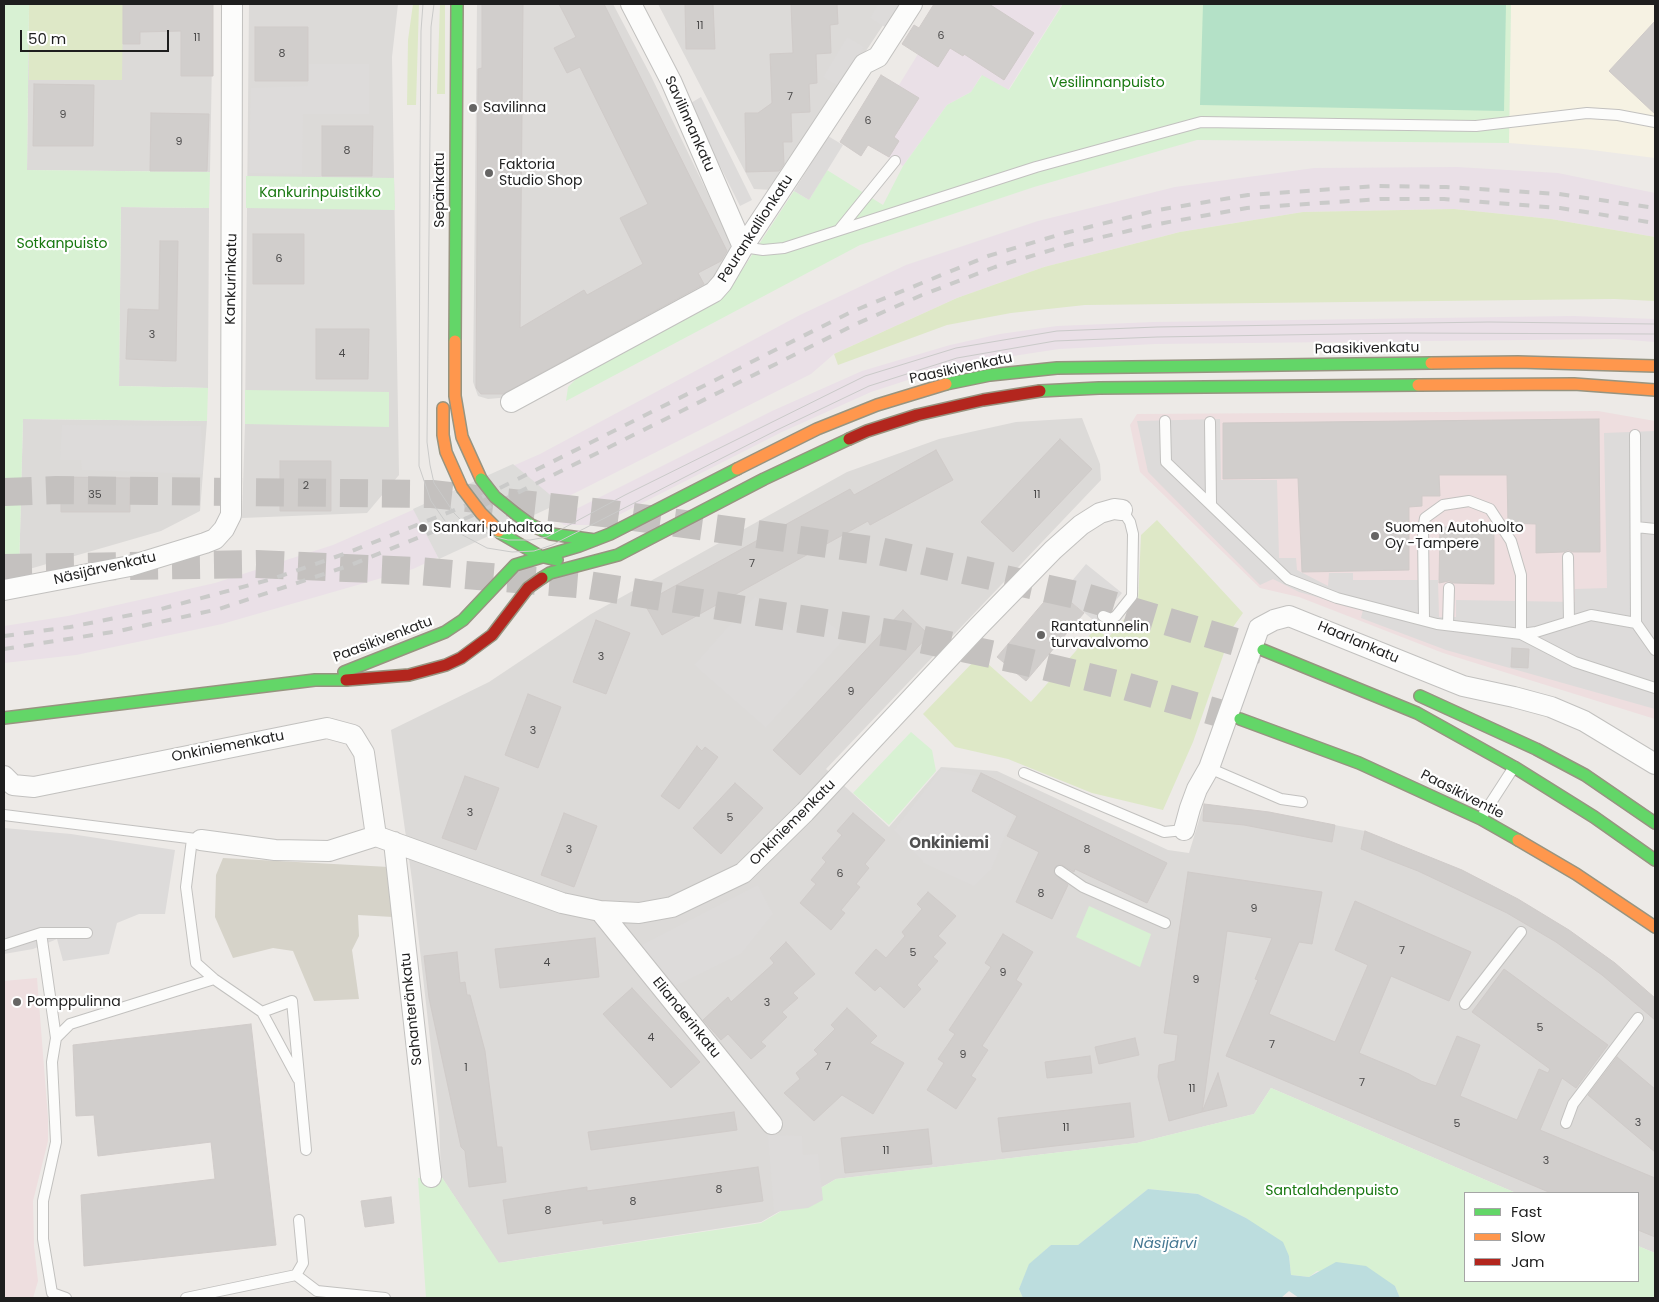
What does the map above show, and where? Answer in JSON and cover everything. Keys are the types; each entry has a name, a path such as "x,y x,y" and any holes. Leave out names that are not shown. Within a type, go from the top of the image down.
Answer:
{"main road":[{"name":"Sepänkatu","path":"457,4 454,376 459,427 470,457 481,479 496,497 537,528 551,534 595,540"},
{"name":"Paasikivenkatu","path":"316,680 359,667 445,632 463,620 508,571 516,565 540,556 565,551 623,528 790,442 846,416 931,387 990,376 1057,368 1518,362 1655,366"},
{"name":"Sepänkatu","path":"454,376 442,410 442,435 446,452 462,488 481,513 500,532 540,556 556,560 591,563"},
{"name":"Paasikivenkatu","path":"4,718 316,680 363,680 409,675 446,665 461,658 492,635 528,588 550,573 618,555 764,479 867,431 949,407 1007,396 1099,388 1574,384 1655,390"},
{"path":"528,588 540,556 537,528"},
{"name":"Sepänkatu","path":"500,532 509,554 508,571"},
{"path":"1263,650 1417,713 1514,767 1594,817 1655,860"},
{"path":"1322,673 1393,690"},
{"path":"1411,694 1536,749 1585,775 1655,823"},
{"name":"Paasikiventie","path":"1240,719 1359,763 1481,819 1576,874 1655,928"}],"street":[{"name":"Kankurinkatu","path":"205,543 215,539 224,529 231,515 232,506 232,4"},
{"name":"Savilinnankatu","path":"631,4 671,81 743,247"},
{"name":"Peurankallionkatu","path":"511,402 714,292 722,283 743,247 864,64 878,57 912,4"},
{"name":"Onkiniemenkatu","path":"4,776 13,785 34,787 327,728 353,735 364,753 385,839 562,903 600,911 639,913 672,907 743,873 805,812 978,627 1053,550 1081,525 1100,513 1114,509 1122,510"},
{"name":"Näsijärvenkatu","path":"4,590 130,566 205,543"},
{"name":"Haarlankatu","path":"1184,830 1196,789 1209,768 1259,628 1274,620 1290,616 1463,686 1514,697 1551,708 1584,721 1655,764"},
{"path":"196,839 274,850 329,850 385,839"},
{"name":"Sahanteränkatu","path":"385,839 431,1177"},
{"name":"Elianderinkatu","path":"600,911 772,1124"}],"lane":[{"path":"743,247 763,250 784,248 1036,166 1201,122 1476,126 1587,113 1618,115 1655,122"},
{"path":"839,230 895,161"},
{"path":"1165,421 1166,462 1288,579 1337,598 1448,625 1521,634 1536,632 1591,615 1636,622"},
{"path":"1210,422 1211,504"},
{"path":"1635,435 1636,622 1655,650"},
{"path":"1424,620 1423,530 1425,518 1442,505 1469,501 1490,509 1511,541 1521,576 1521,634"},
{"path":"1103,616 1111,619 1116,616 1132,596 1133,534 1130,522 1122,510"},
{"path":"1636,527 1655,529"},
{"path":"1568,557 1569,622"},
{"path":"1448,625 1449,588"},
{"path":"1521,634 1575,662 1655,688"},
{"path":"1481,819 1514,767"},
{"path":"1209,768 1281,798 1302,802"},
{"path":"1024,773 1164,832 1184,830"},
{"path":"4,815 196,839 186,887 196,963 214,979 262,1012 298,1079"},
{"path":"1060,871 1083,887 1165,923"},
{"path":"1465,1004 1521,932"},
{"path":"41,933 56,1038 52,1062 56,1142 43,1201 43,1239 50,1296 66,1298"},
{"path":"4,945 41,933 87,933"},
{"path":"56,1038 70,1024 214,979"},
{"path":"262,1012 292,1001 306,1150"},
{"path":"1566,1123 1573,1104 1638,1018"},
{"path":"296,1276 303,1263 299,1220"},
{"path":"296,1276 317,1294 385,1298"},
{"path":"186,1298 296,1276"}],"shaded area":[{"path":"29,4 213,4 210,172 27,170"},
{"path":"249,4 398,4 392,57 399,475 367,513 242,518 245,424"},
{"path":"477,4 613,4 651,76 733,246 708,291 510,397 488,399 478,396 473,382"},
{"path":"658,4 897,4 774,190 754,189"},
{"path":"878,4 896,4 900,6 887,28 870,18"},
{"path":"934,4 1057,4 1061,6 1008,90 981,76 971,92 947,105 903,166 868,145 861,156 840,142 881,75 899,85 918,54 902,44 914,25 919,28"},
{"path":"1511,4 1655,4 1655,158 1584,149 1509,143"},
{"path":"847,37 864,47 840,87 823,77"},
{"path":"309,64 369,64 369,114 303,114 302,174 249,173 251,88 308,86"},
{"path":"701,97 752,200 740,206 689,104"},
{"path":"828,136 843,145 809,200 794,191"},
{"path":"1457,167 1558,173 1655,193 1655,237 1551,219 1454,209 1303,212 1180,232 1044,267 957,298 834,354 811,374 575,493 413,569 222,624 76,655 4,663 4,626 68,616 215,583 333,545 540,454 800,315 906,265 1038,221 1175,187 1314,168"},
{"path":"121,207 209,208 208,388 119,386"},
{"path":"1573,316 1655,319 1655,342 1615,339 1155,344 1059,349 954,365 871,392 782,432 599,525 564,525 556,519 772,411 862,371 950,345 1000,334 1057,326 1154,322"},
{"path":"1598,411 1655,421 1655,719 1443,653 1299,597 1260,588 1140,472 1130,425 1137,414"},
{"path":"1082,418 1100,464 1101,480 826,769 889,827 941,767 997,771 1168,850 1189,853 1204,804 1269,812 1365,831 1462,870 1518,899 1569,930 1615,963 1655,998 1655,1253 1639,1246 1639,1192 1514,1192 1271,1088 1254,1114 1137,1143 836,1179 761,1222 498,1263 441,1176 439,1118 412,880 391,730 489,682 591,614 847,472 939,439 1016,422"},
{"path":"23,419 207,421 200,511 161,531 19,572"},
{"path":"1220,419 1221,480 1277,480 1279,558 1296,558 1297,570 1328,586 1329,573 1353,573 1353,580 1438,580 1439,617 1456,617 1456,600 1575,602 1575,589 1607,588 1604,433 1655,431 1655,709 1446,650 1361,618 1363,610 1299,592 1273,579 1260,585 1148,472 1137,421"},
{"path":"62,425 201,426 203,474 82,470 81,460 60,460"},
{"path":"1086,564 1122,593 1097,623 1061,594"},
{"path":"755,596 795,631 814,610 846,637 766,728 694,665"},
{"path":"941,769 977,776 972,791 1015,812 991,870 974,886 924,863 894,830"},
{"path":"4,828 71,834 175,850 165,914 139,914 117,923 109,954 63,961 57,939 33,949 4,954"},
{"path":"223,858 389,867 393,917 358,915 359,936 352,950 359,999 314,1001 293,951 273,948 233,958 215,917 216,875"},
{"path":"758,885 773,914 742,953 675,986 640,946"},
{"path":"37,978 48,1118 48,1141 33,1201 34,1246 38,1281 33,1298 4,1298 4,981"},
{"path":"768,1135 802,1136 803,1155 818,1154 823,1200 808,1208 774,1212"}],"green space":[{"name":"Sotkanpuisto","path":"4,4 29,4 27,170 210,172 209,208 121,207 119,386 208,388 207,421 23,419 19,572 4,574"},
{"path":"29,4 123,4 122,80 29,80"},
{"path":"413,4 419,4 416,105 407,105 408,40"},
{"path":"440,4 445,4 445,94 437,94"},
{"name":"Vesilinnanpuisto","path":"1063,4 1511,4 1509,143 1197,140 1034,187 860,245 566,401 568,387 578,377 731,287 794,191 809,200 827,170 883,205 903,166 947,105 971,92 982,75 1009,90"},
{"path":"1203,4 1506,4 1504,111 1200,105"},
{"name":"Kankurinpuistikko","path":"246,176 394,178 395,210 246,208"},
{"path":"1454,209 1551,219 1655,237 1655,301 1614,299 1085,305 1011,313 947,325 838,365 834,354 957,298 1044,267 1180,232 1303,212"},
{"path":"245,390 389,392 389,427 245,424"},
{"path":"1157,520 1243,613 1233,627 1193,742 1163,810 1092,793 1008,759 955,747 923,714 979,656 1031,702 1096,628 1108,638 1138,603 1141,535"},
{"path":"911,732 932,750 936,771 889,825 853,793"},
{"path":"1089,906 1151,934 1140,967 1076,937"},
{"name":"Santalahdenpuisto","path":"1271,1088 1514,1192 1464,1192 1464,1282 1639,1282 1639,1246 1655,1253 1655,1298 1400,1298 1395,1286 1317,1271 1309,1277 1291,1275 1289,1256 1246,1218 1198,1194 1148,1189 1078,1245 1051,1245 1030,1264 1019,1289 1023,1298 426,1298 418,1178 441,1176 499,1263 761,1223 836,1179 1137,1143 1254,1114"}],"water":[{"name":"Näsijärvi","path":"1148,1189 1198,1194 1246,1218 1283,1242 1289,1256 1291,1275 1309,1277 1336,1262 1366,1266 1395,1286 1400,1298 1299,1298 1289,1291 1281,1298 1023,1298 1019,1289 1029,1264 1051,1245 1078,1245"}],"pier":[{"path":"513,464 560,503 439,559 413,509"}],"building":[{"path":"123,4 213,4 213,76 181,76 181,31 140,32 140,44 123,44"},
{"path":"482,4 523,4 520,328 584,290 587,295 643,264 620,218 648,204 580,67 567,73 554,48 576,37 559,4 604,4 727,251 721,261 698,273 704,284 503,394 481,394 476,388 478,69 482,68"},
{"path":"685,4 713,4 715,49 686,49"},
{"path":"791,4 837,4 838,24 830,25 831,53 816,54 817,83 809,84 810,112 791,113 792,142 783,142 784,164 779,171 746,172 745,113 758,113 772,103 770,54 793,53"},
{"path":"934,4 989,4 1034,33 1004,80 964,54 963,56 950,48 938,67 902,44 914,25 919,28"},
{"path":"1655,21 1655,114 1609,71"},
{"path":"255,27 308,27 308,81 255,81"},
{"path":"881,75 919,98 894,137 899,141 889,157 868,145 861,156 840,142"},
{"path":"34,84 94,85 93,146 33,146"},
{"path":"151,113 209,114 207,171 150,171"},
{"path":"322,126 373,126 372,176 322,176"},
{"path":"253,234 304,234 304,284 253,284"},
{"path":"160,241 178,241 176,361 126,359 128,309 159,310"},
{"path":"316,329 369,329 368,379 316,379"},
{"path":"1599,419 1600,552 1573,552 1568,550 1563,552 1536,553 1536,524 1508,523 1507,475 1439,475 1440,496 1422,496 1422,506 1409,507 1409,570 1302,572 1298,478 1223,479 1223,423"},
{"path":"1060,439 1092,469 1013,552 981,522"},
{"path":"936,450 953,480 870,525 868,521 662,635 644,603 850,489 854,495"},
{"path":"280,461 331,461 331,511 280,511"},
{"path":"61,477 130,478 130,512 61,512"},
{"path":"1440,527 1494,528 1494,584 1454,583 1449,581 1439,583"},
{"name":"Rantatunnelin turvavalvomo","path":"1055,589 1084,613 1026,681 997,657"},
{"path":"903,610 929,635 800,775 773,750"},
{"path":"596,620 630,633 606,694 573,682"},
{"path":"1512,648 1529,649 1528,668 1511,667"},
{"path":"528,694 561,707 538,768 505,755"},
{"path":"697,746 702,751 705,747 718,757 679,809 661,796"},
{"path":"981,773 1167,863 1147,903 1075,869 1074,872 1060,864 1055,867 1054,873 1068,885 1052,919 1016,902 1039,852 1007,836 1017,816 972,791"},
{"path":"465,776 499,788 476,850 442,838"},
{"path":"735,783 763,808 721,854 693,828"},
{"path":"1204,804 1269,812 1335,825 1332,842 1244,825 1203,821"},
{"path":"564,813 597,826 574,887 541,875"},
{"path":"853,813 885,840 865,864 869,868 856,884 860,887 841,910 845,913 831,930 800,903 816,884 811,880 826,862 822,858 842,835 837,831"},
{"path":"1365,831 1462,870 1518,899 1569,930 1615,963 1655,998 1655,1020 1602,975 1556,942 1507,913 1418,871 1361,849"},
{"path":"1188,872 1322,892 1312,944 1299,942 1269,1014 1335,1042 1368,965 1335,950 1355,901 1471,952 1449,1001 1391,976 1359,1053 1436,1086 1457,1036 1480,1045 1460,1096 1517,1120 1539,1069 1548,1073 1550,1069 1472,1012 1504,969 1608,1045 1576,1088 1562,1078 1540,1130 1655,1178 1655,1237 1639,1230 1639,1192 1549,1192 1226,1056 1258,980 1255,979 1272,938 1227,931 1202,1112 1169,1121 1158,1077 1159,1065 1175,1061 1178,1035 1164,1033"},
{"path":"928,892 956,916 938,936 946,943 933,957 938,961 917,985 921,989 904,1008 880,986 875,991 855,973 876,949 886,958 905,936 902,932 922,909 917,904"},
{"path":"1003,934 1033,952 1016,980 1022,984 982,1046 988,1050 971,1076 976,1079 956,1109 927,1090 944,1063 938,1059 955,1034 949,1030 991,967 985,963"},
{"path":"595,938 599,977 500,988 495,949"},
{"path":"786,942 815,974 793,993 798,998 782,1012 787,1017 761,1042 766,1046 751,1059 728,1034 721,1040 703,1020 728,997 731,1002 774,963 770,958"},
{"path":"457,952 460,983 465,982 467,995 470,995 485,1051 497,1147 502,1147 506,1182 469,1187 465,1151 461,1147 429,998 424,956"},
{"path":"632,988 700,1062 671,1088 603,1014"},
{"path":"847,1008 877,1036 870,1043 904,1063 873,1114 842,1095 814,1121 784,1093 800,1079 796,1073 818,1054 814,1050 835,1029 831,1025"},
{"path":"251,1024 276,1245 84,1266 81,1195 215,1179 211,1142 98,1156 94,1115 76,1116 73,1045"},
{"path":"1135,1038 1139,1055 1099,1064 1095,1047"},
{"path":"1090,1056 1092,1073 1047,1078 1045,1062"},
{"path":"1617,1057 1655,1089 1655,1152 1588,1095"},
{"path":"1218,1073 1227,1106 1202,1112"},
{"path":"1130,1103 1134,1137 1002,1152 998,1118"},
{"path":"734,1112 737,1130 591,1150 588,1132"},
{"path":"928,1129 932,1164 845,1173 841,1138"},
{"path":"758,1167 763,1201 603,1224 603,1220 508,1234 503,1200 587,1187 587,1191"},
{"path":"391,1197 394,1223 365,1227 361,1201"}],"tunnel":[{"path":"4,492 56,490 432,494 612,514 879,551 1085,597 1263,650"},
{"path":"4,568 256,564 417,571 588,585 901,635 1014,659 1125,686 1240,719"}],"tram line":[{"path":"423,4 421,31 419,466 431,501 445,521 457,532 487,548 512,552 534,551 552,545 777,430 869,386 957,358 1055,341 1157,337 1402,333 1655,334"},
{"path":"434,4 431,27 427,442 434,483 454,513 464,523 496,537 508,540 530,540 547,537 625,495 865,376 956,348 1057,331 1157,327 1489,322 1655,324"}],"railway":[{"path":"4,636 70,627 161,609 272,579 347,553 462,507 851,312 988,256 1065,233 1158,210 1248,195 1377,186 1446,187 1559,194 1655,208"},
{"path":"4,649 119,631 219,609 351,565 469,517 856,324 922,295 995,267 1068,245 1158,224 1247,208 1380,199 1444,199 1560,208 1655,223"}],"traffic: fast":[{"path":"455,341 457,4"},
{"path":"946,384 990,375 1057,368 1431,363"},
{"path":"1040,391 1099,388 1418,385"},
{"path":"542,578 550,573 618,555 764,479 849,439"},
{"path":"344,672 445,632 463,620 515,565 579,546 610,534 737,469"},
{"path":"481,479 495,497 516,514"},
{"path":"516,514 531,525 551,534 595,540"},
{"path":"500,533 540,556 557,560"},
{"path":"1263,650 1417,713 1514,767 1594,817 1655,860"},
{"path":"4,718 315,680 346,680"},
{"path":"1420,696 1536,749 1585,775 1655,823"},
{"path":"1240,719 1359,763 1481,819 1518,840"}],"traffic: slow":[{"path":"455,341 455,396 462,437 481,479"},
{"path":"1431,363 1518,362 1655,366"},
{"path":"737,469 817,429 877,405 946,384"},
{"path":"1418,385 1574,384 1655,390"},
{"path":"443,408 443,435 446,452 462,488"},
{"path":"462,488 481,513 499,531"},
{"path":"1518,840 1576,874 1655,927"}],"traffic: jam":[{"path":"849,439 867,431 917,415 983,400 1040,391"},
{"path":"346,680 409,675 446,665 461,658 492,635 528,588 542,578"}],"place":[{"name":"Savilinna","path":"473,108"},
{"name":"Faktoria Studio Shop","path":"489,173"},
{"name":"Sankari puhaltaa","path":"423,528"},
{"name":"Suomen Autohuolto Oy -Tampere","path":"1375,536"},
{"name":"Rantatunnelin turvavalvomo","path":"1041,635"},
{"name":"Pomppulinna","path":"17,1002"}],"district":[{"name":"Onkiniemi","path":"949,844"}]}
